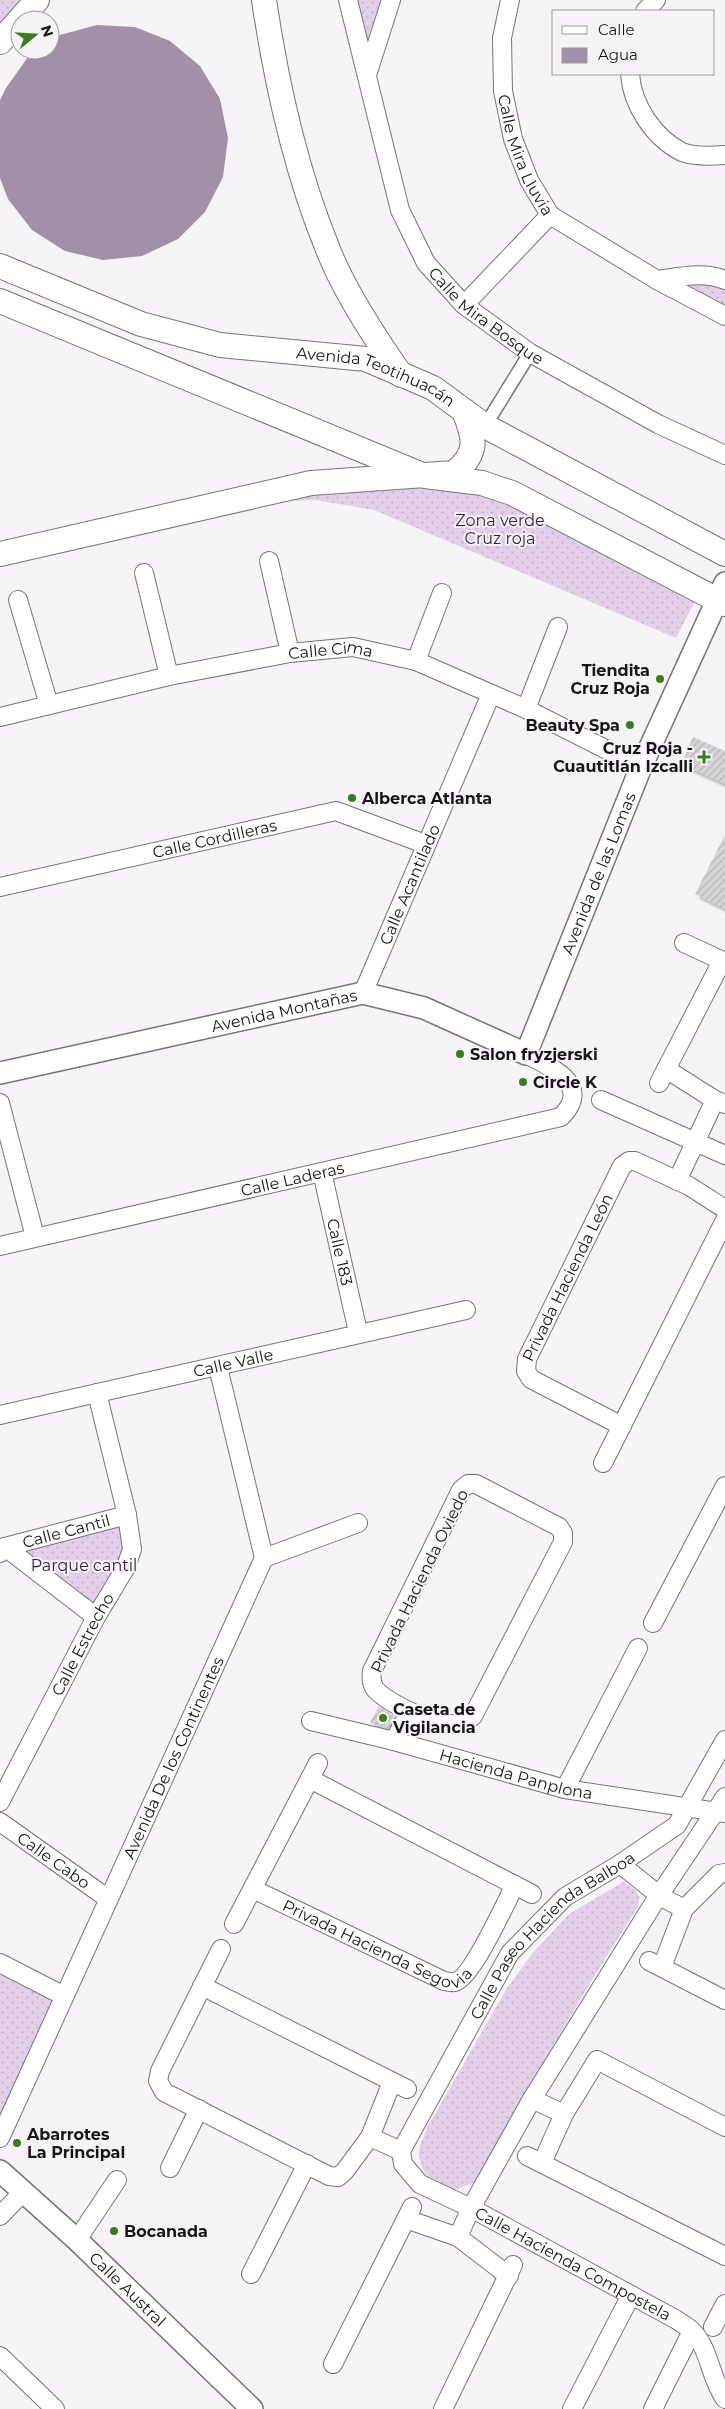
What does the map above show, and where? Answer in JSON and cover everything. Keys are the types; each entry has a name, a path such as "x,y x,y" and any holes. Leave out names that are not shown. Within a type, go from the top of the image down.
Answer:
{"main road":[{"path":"0,42 37,0"},
{"path":"264,0 271,50 306,191 327,249 379,344 401,375"},
{"name":"Avenida Teotihuacán","path":"0,266 141,324 220,345 366,359 433,388 485,426 725,554"},
{"path":"0,301 425,476 482,483 512,492 722,596"},
{"path":"0,554 311,483 454,473 466,463 473,449 472,430 464,411"}],"street":[{"name":"Calle Mira Bosque","path":"348,0 400,210 426,263 464,305 530,353 658,424 725,455"},
{"path":"367,75 391,0"},
{"name":"Calle Mira Lluvia","path":"510,0 502,38 503,91 513,139 529,180 550,215 657,280 725,316"},
{"path":"646,10 656,0"},
{"path":"630,75 630,82 642,113 663,139 684,152 710,156 725,155"},
{"path":"464,305 550,215"},
{"path":"657,280 696,275 717,277 725,280"},
{"path":"485,426 530,353"},
{"path":"269,561 290,653"},
{"path":"144,573 169,676"},
{"path":"416,661 442,593"},
{"name":"Avenida de las Lomas","path":"526,1054 641,767 722,596"},
{"path":"18,600 49,705"},
{"path":"526,709 558,627"},
{"name":"Calle Cima","path":"0,716 169,676 290,653 353,647 416,661 526,709 641,767"},
{"name":"Calle Acantilado","path":"363,993 425,844 491,694"},
{"name":"Calle Cordilleras","path":"0,887 336,812 425,844"},
{"path":"676,1181 720,1102 662,1076 724,962 684,943"},
{"name":"Avenida Montañas","path":"0,1073 363,993 424,1008 526,1054 560,1072 569,1084 573,1096"},
{"name":"Calle Laderas","path":"0,1246 561,1117 570,1108 573,1096"},
{"path":"601,1100 725,1154"},
{"path":"0,1103 36,1237"},
{"name":"Privada Hacienda León","path":"622,1426 531,1379 526,1371 527,1359 622,1166 628,1161 635,1161 689,1186 725,1208"},
{"name":"Calle 183","path":"322,1172 358,1332"},
{"path":"603,1463 725,1220"},
{"name":"Calle Valle","path":"0,1415 218,1367 358,1332 466,1310"},
{"path":"218,1367 264,1558 358,1523"},
{"name":"Calle Estrecho","path":"0,1802 96,1617 126,1567 132,1549 127,1515 97,1393"},
{"name":"Privada Hacienda Oviedo","path":"468,1484 476,1484 559,1527 563,1533 563,1542 473,1716 465,1723 454,1724 409,1713 375,1689 371,1680 372,1670 461,1490 468,1484"},
{"path":"653,1623 725,1486"},
{"name":"Calle Cantil","path":"3,1550 127,1515"},
{"name":"Calle Cantil","path":"3,1550 96,1617"},
{"name":"Avenida De los Continentes","path":"0,2138 264,1558"},
{"path":"565,1789 638,1648"},
{"path":"394,1741 409,1713"},
{"name":"Hacienda Panplona","path":"312,1721 394,1741 565,1789 689,1807 722,1808"},
{"name":"Calle Paseo Hacienda Balboa","path":"401,2151 510,1953 566,1897 620,1864 677,1825 689,1807 725,1740"},
{"name":"Privada Hacienda Segovia","path":"234,1924 314,1771 532,1894"},
{"path":"458,2237 471,2208 532,2099 660,1896 722,1808"},
{"name":"Calle Cabo","path":"0,1822 108,1898"},
{"path":"620,1864 660,1896 684,1909"},
{"path":"725,1873 719,1874 684,1909 656,1964 725,2000"},
{"name":"Privada Hacienda Segovia","path":"253,1890 444,1981 456,1982 465,1976 486,1942 515,1885"},
{"name":"Privada Hacienda Segovia","path":"486,1942 510,1953"},
{"path":"202,1986 399,2086 370,2137 344,2172 338,2176 329,2176 164,2092 158,2081 160,2071 202,1986 221,1949"},
{"path":"0,1963 64,1996"},
{"path":"725,2127 597,2060 534,2160 725,2256"},
{"path":"532,2099 564,2114"},
{"path":"170,2168 199,2109"},
{"path":"370,2137 401,2151"},
{"name":"Calle Hacienda Compostela","path":"401,2151 403,2164 420,2184 471,2208 677,2320 692,2331 703,2346 717,2388 725,2399"},
{"path":"251,2274 307,2164"},
{"name":"Calle Austral","path":"0,2171 76,2240 252,2409"},
{"path":"76,2240 117,2180"},
{"path":"0,2216 24,2191"},
{"path":"333,2364 409,2213 458,2237 511,2270 443,2409"},
{"path":"572,2409 631,2295"},
{"path":"713,2327 725,2304"},
{"path":"653,2409 692,2331"},
{"path":"0,2356 55,2409"}],"green space":[{"path":"0,0 34,0 25,10 10,10 10,28 0,39"},
{"path":"353,0 385,0 369,47 362,31"},
{"path":"667,282 725,283 725,312"},
{"name":"Zona verde Cruz roja","path":"425,476 512,499 697,597 676,638 374,510 316,500 289,501 292,498"},
{"name":"Parque cantil","path":"124,1523 126,1548 95,1612 16,1551"},
{"path":"623,1882 633,1888 640,1897 637,1908 585,1991 475,2182 462,2188 451,2190 436,2185 420,2163 419,2151 421,2142 427,2128 507,1988 532,1954 569,1914"},
{"path":"0,1969 60,2000 0,2128"}],"water":[{"path":"97,25 135,27 170,41 200,66 220,99 228,138 223,177 205,212 178,239 142,256 103,260 65,251 32,230 8,199 0,178 0,100 26,60 60,60 60,35"}],"building":[{"name":"Cruz Roja - Cuautitlán Izcalli","path":"693,737 725,751 725,784 681,764"},
{"path":"725,835 725,909 695,894"},
{"name":"Caseta de Vigilancia","path":"379,1706 395,1716 388,1729 370,1723"}],"place":[{"name":"Tiendita Cruz Roja","path":"660,679"},
{"name":"Beauty Spa","path":"630,725"},
{"name":"Cruz Roja - Cuautitlán Izcalli","path":"704,757"},
{"name":"Alberca Atlanta","path":"352,798"},
{"name":"Salon fryzjerski","path":"460,1054"},
{"name":"Circle K","path":"523,1082"},
{"name":"Caseta de Vigilancia","path":"383,1718"},
{"name":"Abarrotes La Principal","path":"17,2143"},
{"name":"Bocanada","path":"114,2231"}]}
